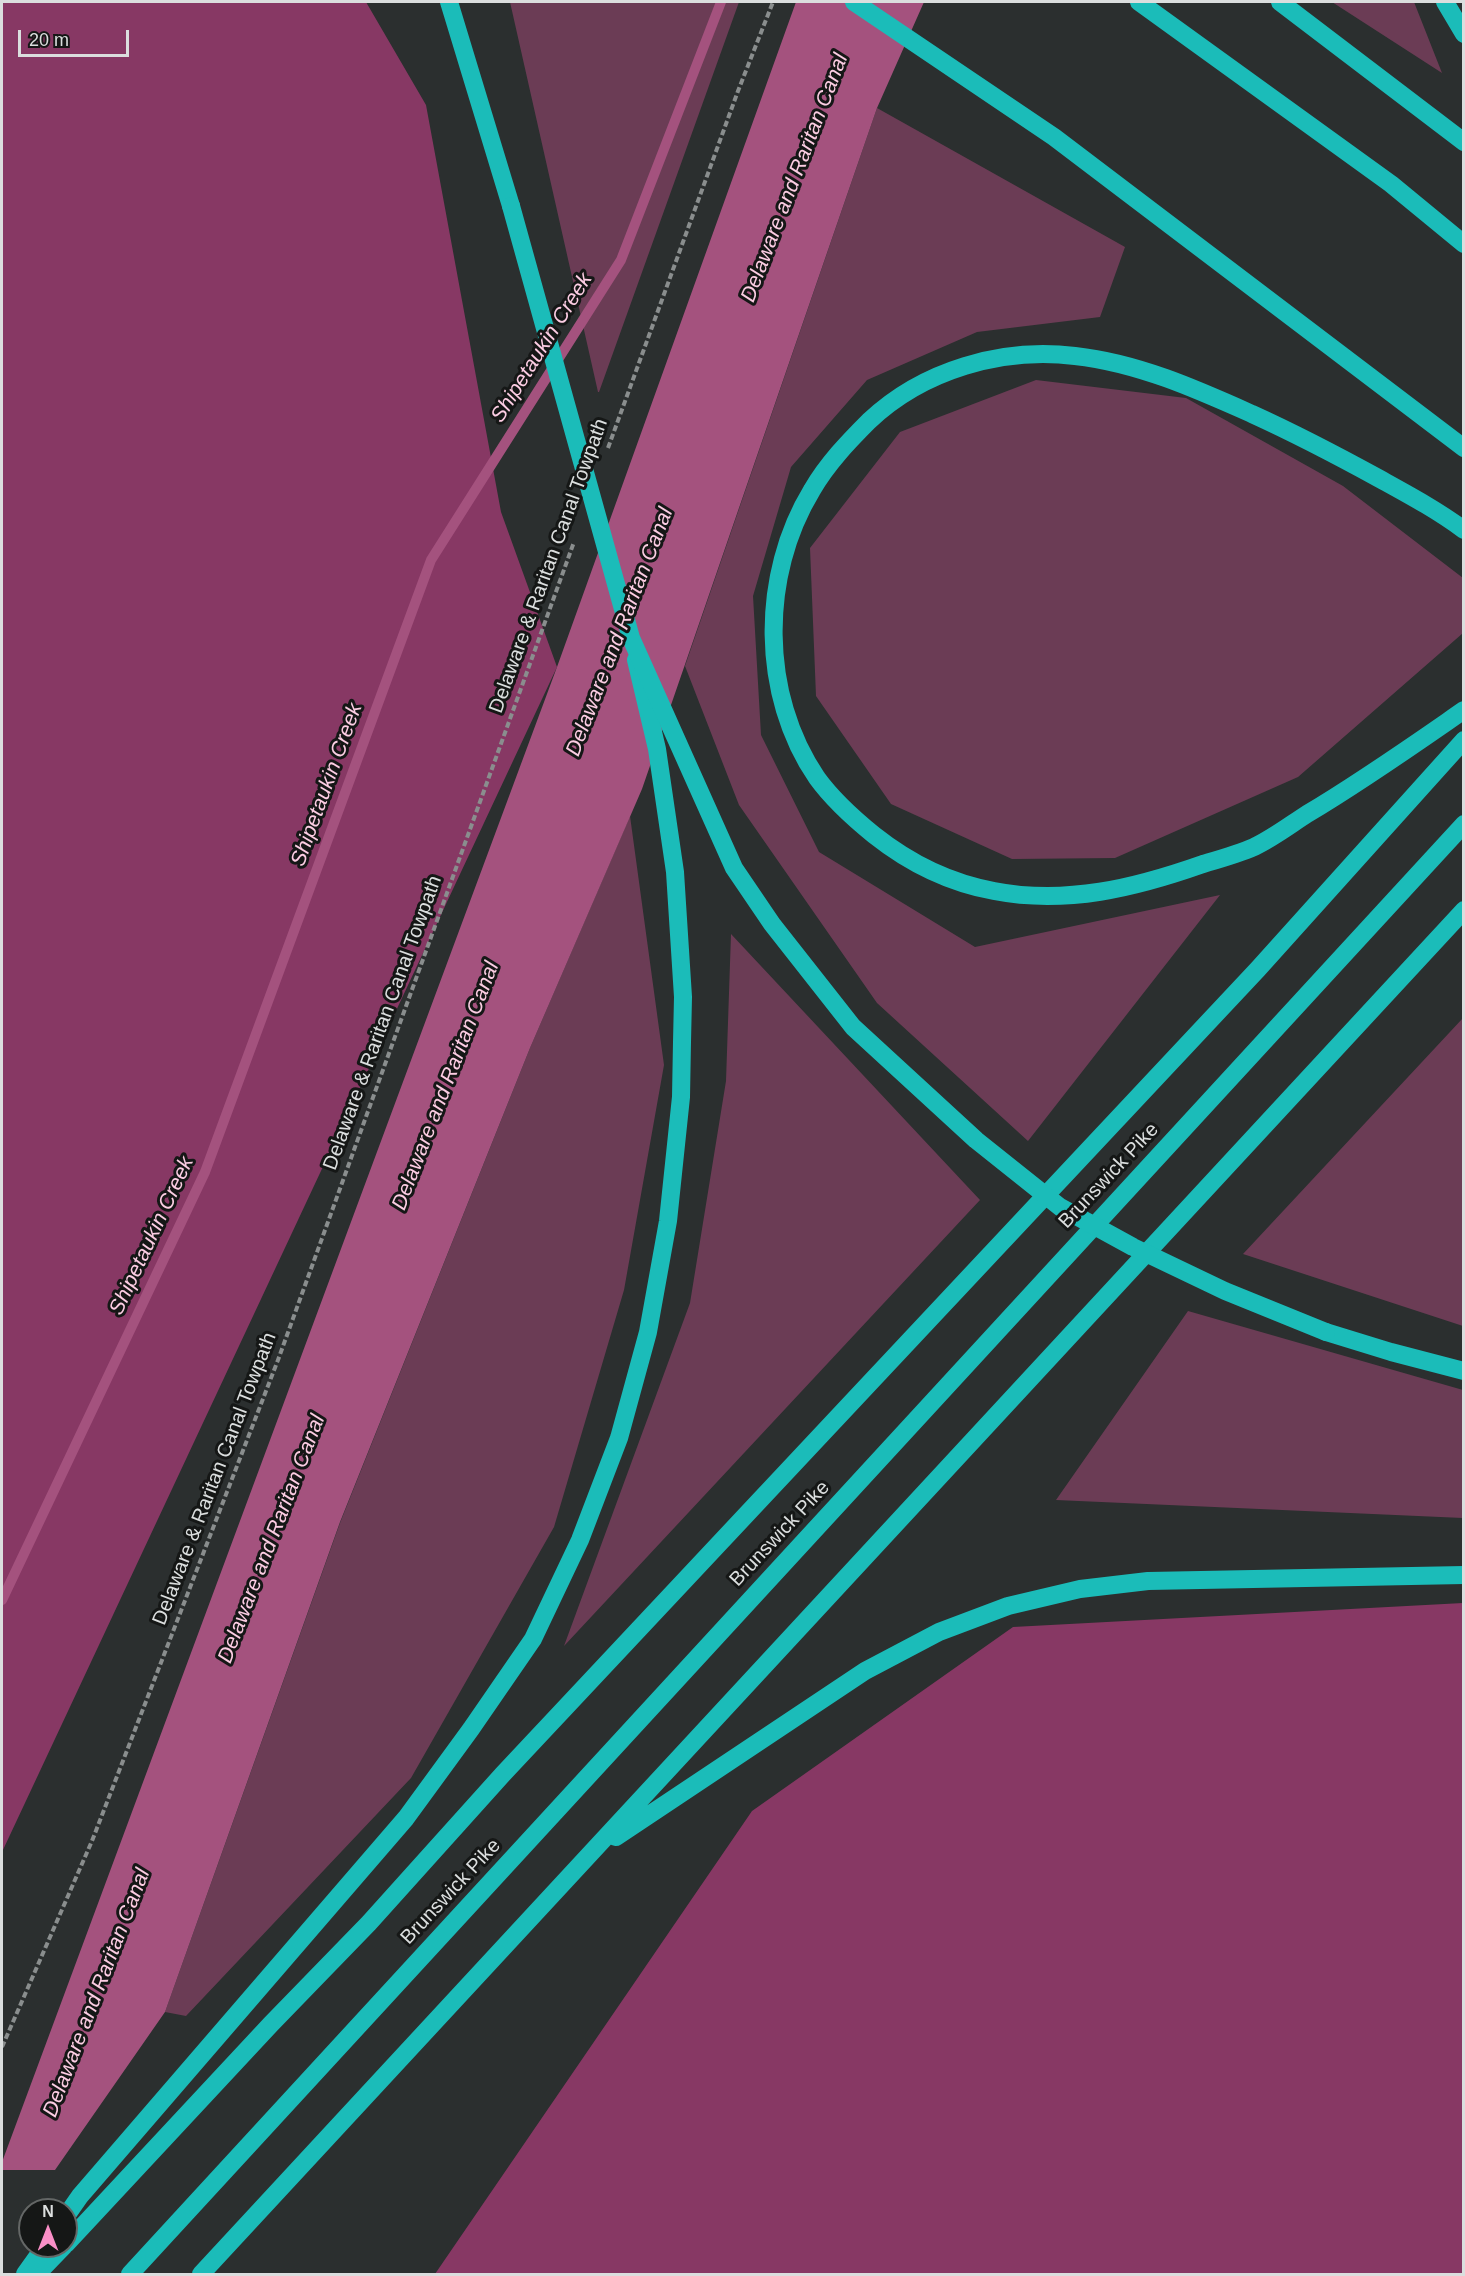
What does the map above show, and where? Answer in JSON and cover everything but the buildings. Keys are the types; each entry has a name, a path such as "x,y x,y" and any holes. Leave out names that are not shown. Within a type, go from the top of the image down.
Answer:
{"highway":[{"path":"78,2200 406,1818 533,1639 580,1540 619,1438 648,1332 669,1221 681,1097 683,997 675,872 657,749 631,638 511,206 449,2"},
{"path":"854,2 1054,137 1464,448"},
{"path":"1139,2 1390,184 1464,243"},
{"path":"1280,2 1464,142"},
{"path":"1445,2 1464,34"},
{"path":"1464,530 1440,512 1311,441 1205,393 1150,372 1076,356 1026,354 977,362 930,379 883,408 847,442 811,490 789,537 777,583 773,635 779,686 795,736 817,777 848,815 892,850 943,876 992,891 1048,897 1099,894 1169,877 1254,847 1360,782 1464,710"},
{"path":"631,638 734,868 772,924 853,1027 976,1140 1060,1207 1133,1247 1215,1286 1326,1332 1390,1352 1464,1371"},
{"path":"78,2231 271,2024 369,1923 503,1774 1258,969 1464,740"},
{"name":"Brunswick Pike","path":"130,2274 1464,824"},
{"path":"201,2274 1464,909"},
{"path":"592,1852 865,1671 939,1632 1008,1606 1080,1589 1148,1581 1464,1575"},
{"path":"25,2274 36,2258"},
{"path":"37,2274 52,2258"}],"path":[{"name":"Delaware & Raritan Canal Towpath","path":"604,458 738,91 773,2"},
{"name":"Delaware & Raritan Canal Towpath","path":"2,2047 92,1841 278,1360 576,535"}],"shaded area":[{"path":"2,2 366,2 426,105 501,512 557,667 2,1852"},
{"path":"510,2 739,2 599,392 598,392"},
{"path":"1332,2 1414,2 1442,73"},
{"path":"877,108 1125,247 1100,317 977,332 867,380 791,467 753,596 761,735 819,852 975,947 1220,895 1028,1141 877,1003 739,805 685,666"},
{"path":"1036,380 1186,398 1343,486 1463,578 1463,633 1298,777 1115,858 1012,859 891,804 816,696 810,548 900,432"},
{"path":"630,816 664,1065 624,1290 554,1527 411,1778 186,2016 165,2012 340,1523 530,1048"},
{"path":"731,934 980,1200 564,1646 690,1303 726,1081"},
{"path":"1463,1018 1463,1326 1243,1254"},
{"path":"1188,1311 1463,1390 1463,1518 1056,1500"},
{"path":"1463,1603 1463,2274 435,2274 752,1811 1013,1627"}],"water":[{"name":"Delaware and Raritan Canal","path":"796,2 924,2 877,108 642,789 530,1048 340,1522 165,2012 55,2170 2,2170 2,2162 557,667"}],"waterway":[{"name":"Shipetaukin Creek","path":"2,1600 205,1172 431,560 621,260 721,2"}]}
